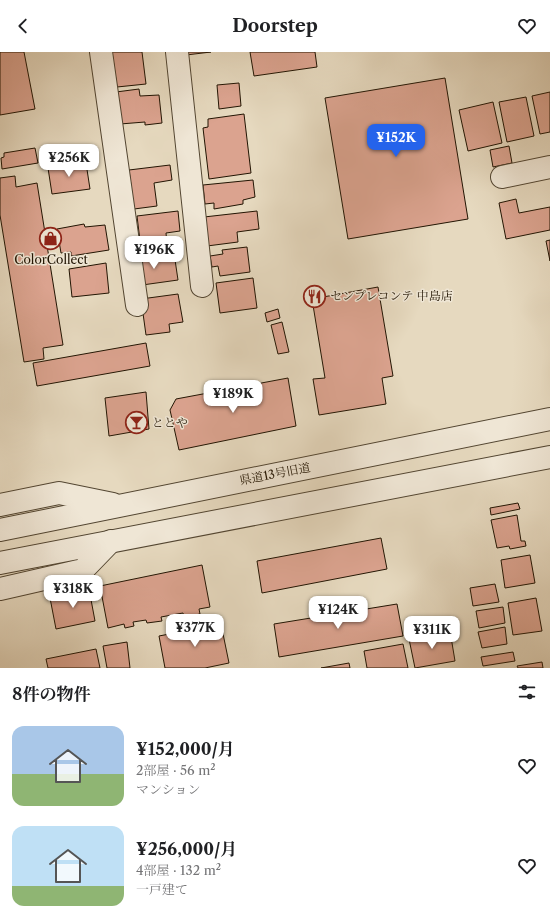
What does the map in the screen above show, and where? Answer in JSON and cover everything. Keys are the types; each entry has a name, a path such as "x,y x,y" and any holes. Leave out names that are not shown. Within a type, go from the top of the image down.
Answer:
{"street":[{"path":"101,52 137,305"},
{"path":"177,52 202,286"},
{"path":"502,177 550,167"},
{"name":"県道13号旧道","path":"0,530 550,418"},
{"path":"0,563 550,457"},
{"path":"0,505 59,493 122,506"},
{"path":"0,589 83,570 111,542"}],"building":[{"path":"0,52 24,52 35,109 0,115"},
{"path":"112,52 142,52 146,84 117,87"},
{"path":"186,52 211,52 186,55"},
{"path":"250,52 315,52 317,67 254,76"},
{"path":"445,78 468,219 348,239 325,98"},
{"path":"239,83 241,106 219,109 217,85"},
{"path":"139,89 140,96 159,95 162,123 145,125 145,122 120,124 116,92"},
{"path":"550,92 550,132 540,134 532,96"},
{"path":"526,97 534,136 507,142 499,102"},
{"path":"493,102 502,143 468,151 459,110"},
{"path":"244,114 251,173 209,179 203,128 208,127 208,119"},
{"path":"509,146 512,163 493,167 490,150"},
{"path":"35,148 38,163 2,169 1,158 4,157 4,153"},
{"path":"86,163 90,189 52,194 48,168"},
{"path":"170,165 172,180 154,183 157,206 134,209 129,170"},
{"path":"15,176 16,187 37,183 63,345 43,348 44,359 24,362 0,215 0,178"},
{"path":"253,180 255,197 243,200 243,204 214,209 214,203 205,204 203,185"},
{"path":"516,199 519,213 550,207 550,230 506,239 499,203"},
{"path":"178,211 180,231 166,233 167,245 141,249 137,216"},
{"path":"257,211 259,229 237,232 238,242 207,246 204,217"},
{"path":"84,224 85,227 105,225 109,250 71,256 71,252 61,253 57,229"},
{"path":"550,240 550,261 546,241"},
{"path":"247,247 250,272 220,276 218,266 212,267 210,256 223,254 222,250"},
{"path":"174,253 178,280 135,286 131,259"},
{"path":"106,263 109,293 72,297 69,269"},
{"path":"253,278 257,308 220,313 216,283"},
{"path":"378,287 393,376 382,378 386,404 319,415 313,379 325,378 312,299"},
{"path":"178,294 183,322 169,324 170,332 146,335 141,299"},
{"path":"278,309 280,318 267,322 265,313"},
{"path":"282,322 289,352 278,354 271,325"},
{"path":"146,343 150,366 37,386 33,363"},
{"path":"288,378 296,426 179,450 170,410 176,399"},
{"path":"146,392 149,429 109,436 105,398"},
{"path":"518,503 520,509 491,515 490,508"},
{"path":"517,515 521,541 525,541 526,546 510,549 509,546 497,548 491,520"},
{"path":"381,538 387,569 262,593 257,561"},
{"path":"530,555 535,583 505,588 501,560"},
{"path":"202,565 210,607 199,609 200,614 184,617 183,613 161,617 162,621 147,623 146,620 133,622 134,626 125,628 124,624 108,628 100,586"},
{"path":"495,584 499,602 473,606 470,588"},
{"path":"89,589 95,621 56,629 50,598"},
{"path":"536,598 542,631 513,635 508,603"},
{"path":"397,604 403,636 279,657 274,624"},
{"path":"503,607 505,623 479,628 476,611"},
{"path":"221,624 229,663 205,668 165,668 159,636"},
{"path":"505,627 507,644 482,648 478,632"},
{"path":"450,631 455,661 415,668 409,639"},
{"path":"127,642 130,668 107,668 103,646"},
{"path":"403,644 408,668 367,668 364,651"},
{"path":"96,649 100,668 48,668 46,659"},
{"path":"513,652 515,661 483,666 481,657"},
{"path":"542,662 543,668 518,668 517,666"},
{"path":"349,663 350,668 321,668"}],"place":[{"name":"ColorCollect","path":"51,239"},
{"name":"センプレコンテ 中島店","path":"315,296"},
{"name":"ととや","path":"137,423"}]}
